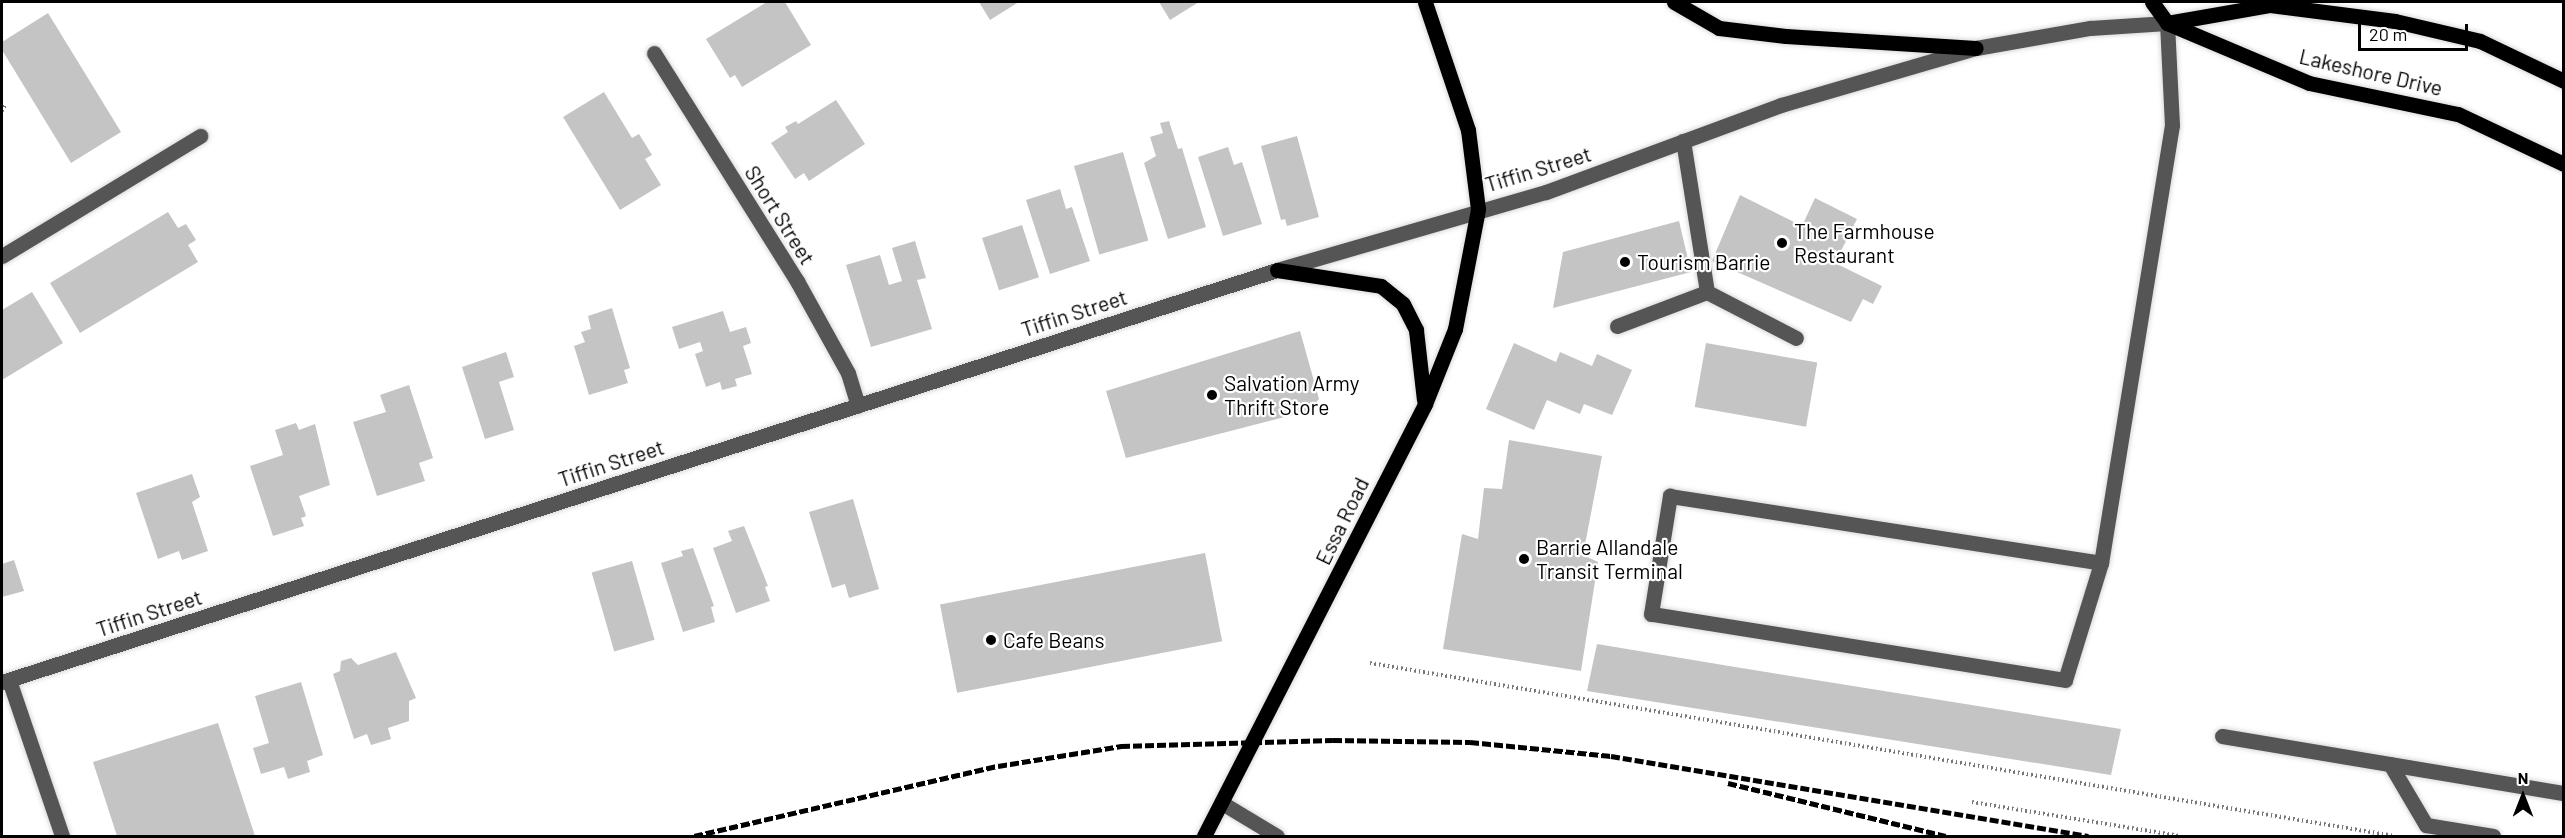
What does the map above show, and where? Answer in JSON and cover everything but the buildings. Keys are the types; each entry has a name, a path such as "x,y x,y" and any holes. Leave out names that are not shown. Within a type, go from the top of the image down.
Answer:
{"main road":[{"name":"Essa Road","path":"1204,837 1425,404 1455,329 1478,209 1468,130 1425,2"},
{"path":"1674,2 1719,28 1786,36 1976,48"},
{"path":"2152,2 2167,23"},
{"path":"2167,2 2167,23"},
{"path":"2167,23 2270,6 2395,21 2480,41 2564,81"},
{"name":"Lakeshore Drive","path":"2167,23 2309,83 2458,114 2564,164"},
{"path":"1277,270 1382,286 1403,304 1416,330 1425,404"}],"street":[{"name":"Tiffin Street","path":"5,681 1277,270 1478,209 1546,192 1781,105 1976,48 2090,28 2167,23"},
{"path":"2101,563 1670,496 1652,614 2065,680 2101,563 2172,125 2167,23"},
{"name":"Short Street","path":"654,53 797,282 848,373 858,406"},
{"path":"2,256 200,136"},
{"path":"1683,141 1707,292"},
{"path":"1617,326 1707,292 1796,338"},
{"path":"5,681 62,837"},
{"path":"2222,736 2564,793"},
{"path":"2390,764 2426,825 2493,837"},
{"path":"1222,803 1277,837"}],"path":[{"path":"2,111 5,105"},
{"path":"1370,663 2394,837"},
{"path":"1972,802 2180,837"}],"railway":[{"path":"694,836 998,766 1121,746 1333,740 1470,742 1611,756 2088,836"},
{"path":"1728,783 1946,836"}],"place":[{"name":"The Farmhouse Restaurant","path":"1782,243"},
{"name":"Tourism Barrie","path":"1625,262"},
{"name":"Salvation Army Thrift Store","path":"1212,395"},
{"name":"Barrie Allandale Transit Terminal","path":"1524,559"},
{"name":"Cafe Beans","path":"991,640"}]}
